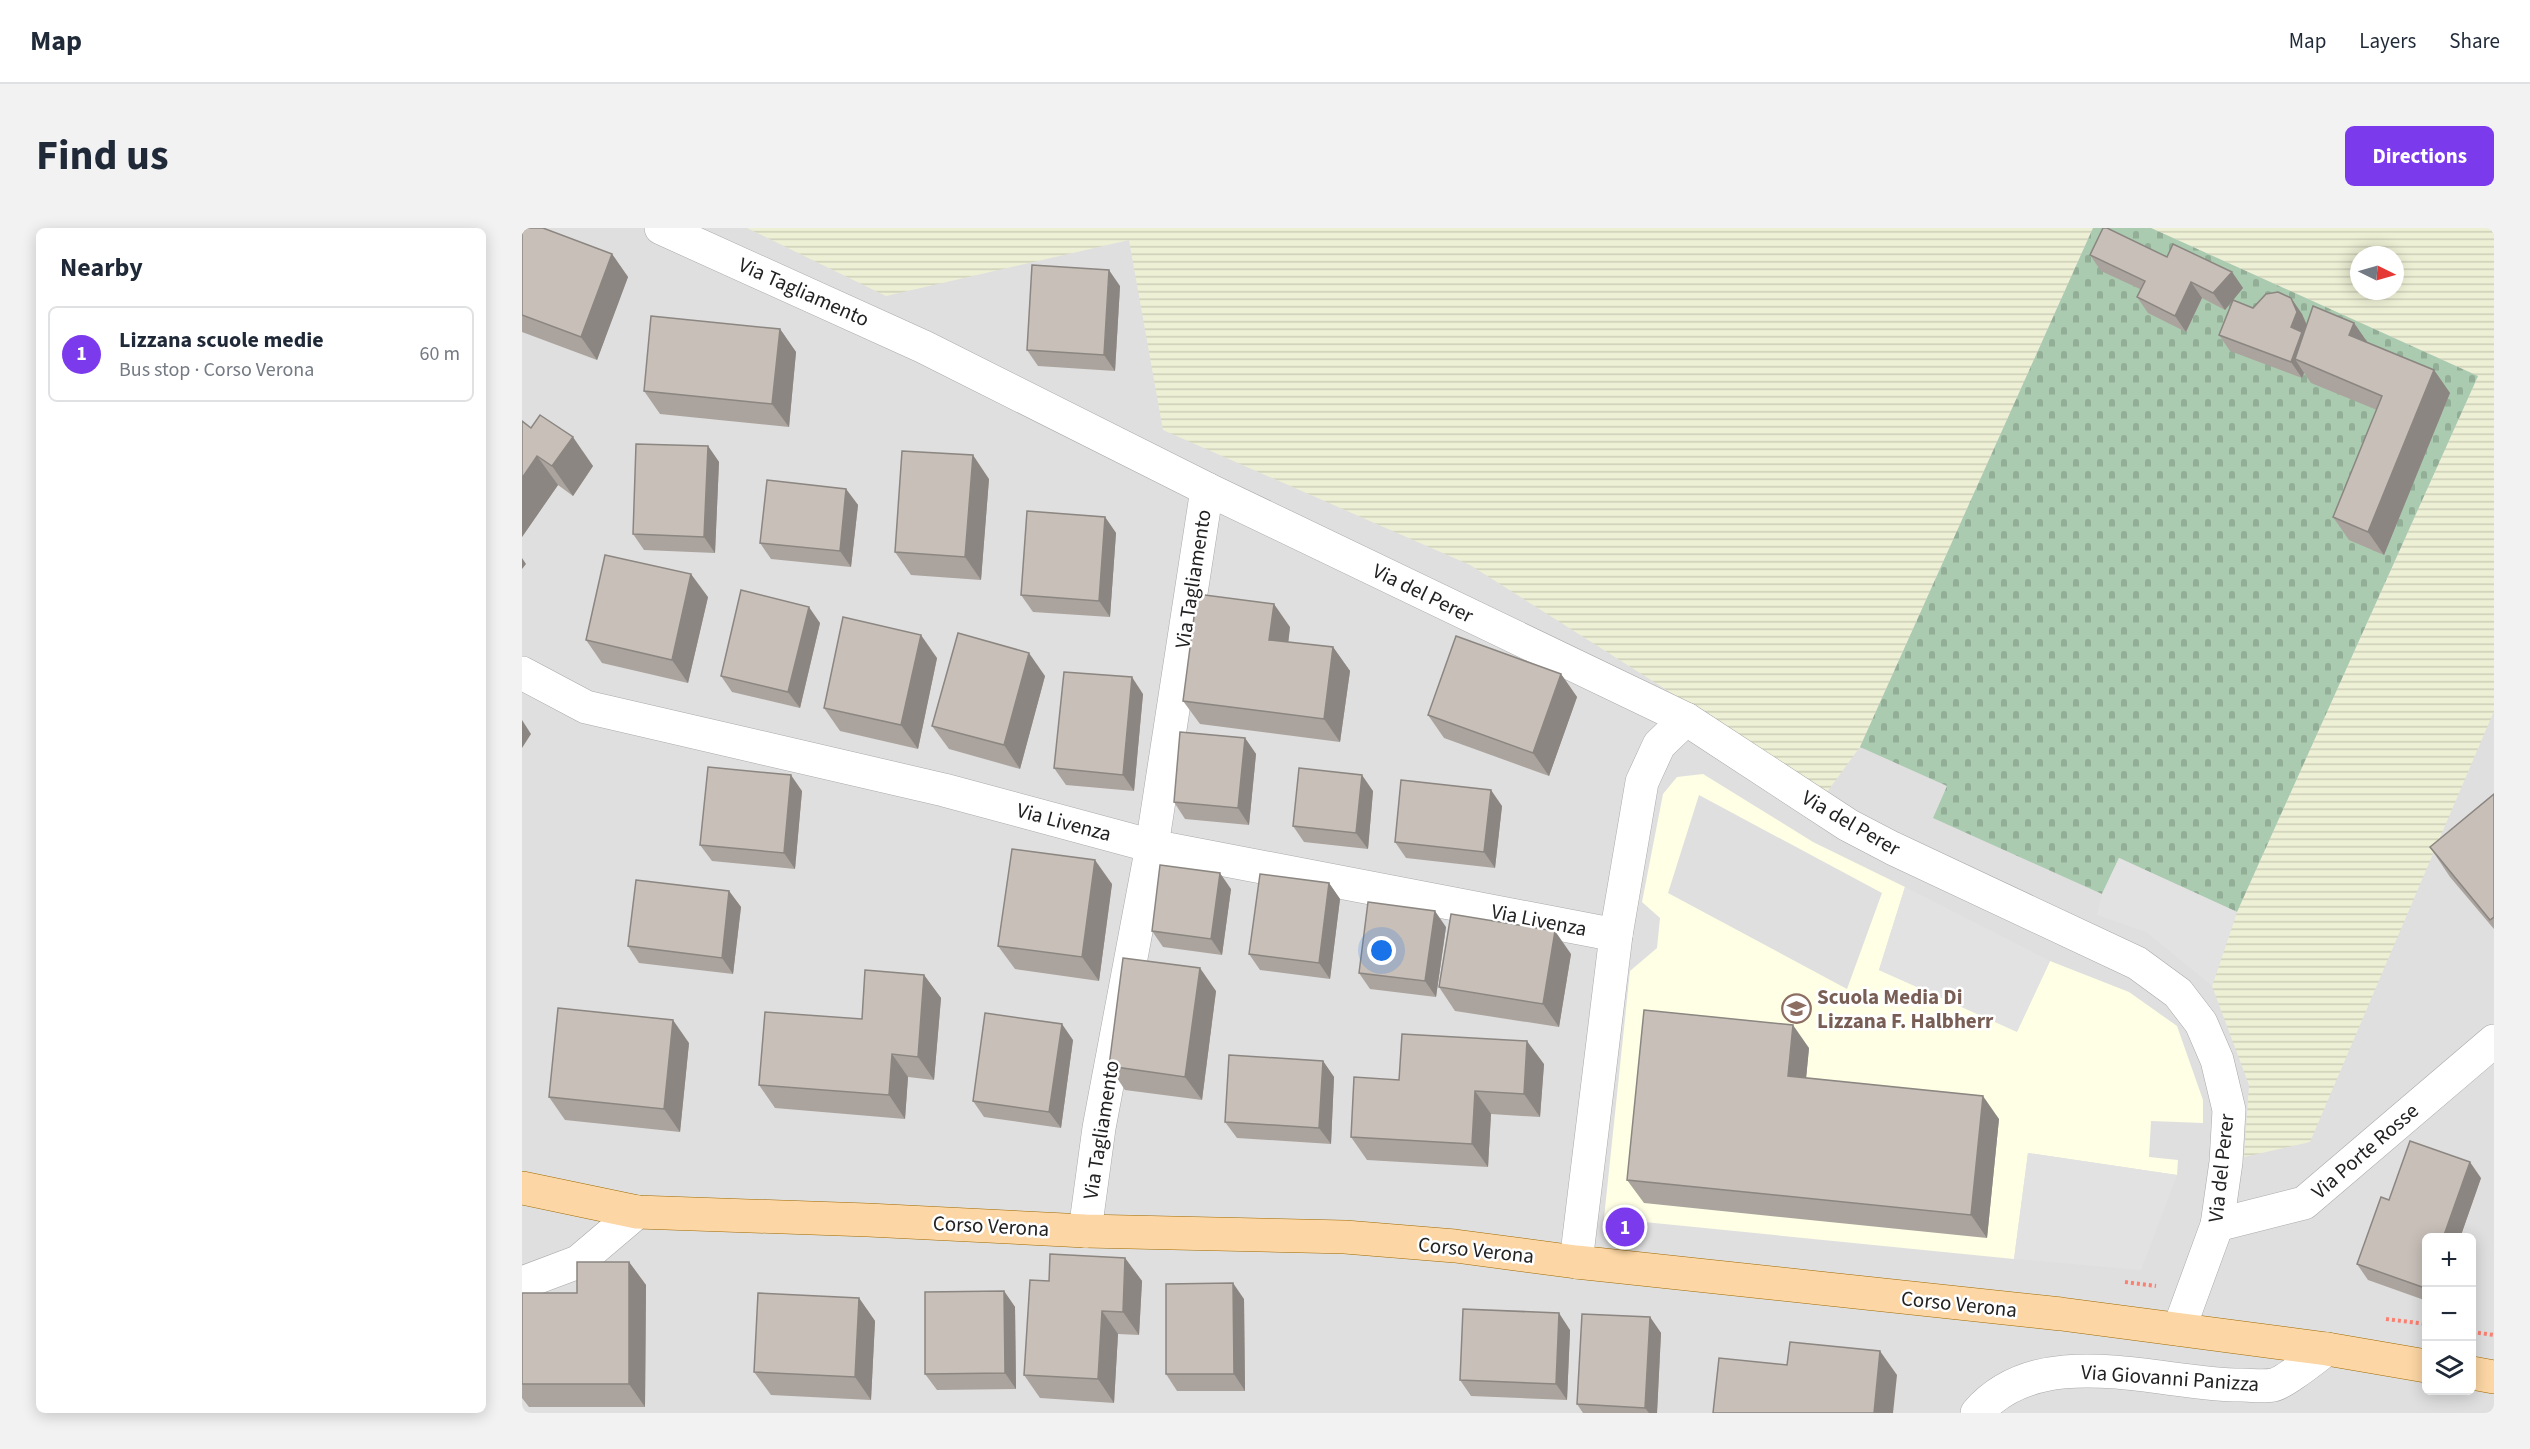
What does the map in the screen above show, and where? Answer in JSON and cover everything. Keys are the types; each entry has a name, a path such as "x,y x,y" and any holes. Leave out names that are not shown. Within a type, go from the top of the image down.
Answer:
{"main road":[{"name":"Corso Verona","path":"522,1188 637,1212 1085,1231 1345,1237 1455,1246 1576,1262 2061,1314 2326,1349 2422,1365"},
{"path":"2476,1374 2494,1377"}],"street":[{"name":"Via Tagliamento","path":"661,228 924,346 1207,489 1152,846 1099,1128 1085,1231"},
{"name":"Via del Perer","path":"1207,489 1686,719 1848,825 1902,853 2137,963 2178,993 2201,1023 2205,1032 2217,1060 2229,1110 2226,1162 2217,1225 2179,1329"},
{"name":"Via Livenza","path":"522,673 586,707 944,790 1152,846 1616,935"},
{"path":"1576,1262 1616,935 1642,782 1659,745 1686,719"},
{"name":"Via Porte Rosse","path":"2217,1225 2304,1203 2494,1041"},
{"path":"522,1283 578,1262 637,1212"},
{"name":"Via Giovanni Panizza","path":"1977,1413 2005,1391 2028,1379 2092,1369 2212,1385 2275,1385 2326,1349"}],"path":[{"path":"2476,1333 2494,1335"}],"shaded area":[{"path":"522,228 2494,228 2494,1413 522,1413"},
{"path":"747,228 2093,228 1860,747 1827,792 1470,565 1163,430 1129,240 886,296"},
{"path":"2151,228 2494,228 2494,711 2310,1142 2244,1157 2249,1085 2212,986 2237,912 2478,376"},
{"name":"Scuola Media Di Lizzana F. Halbherr","path":"1703,774 1813,842 1905,887 1879,970 2017,1031 2050,961 2129,992 2177,1026 2203,1100 2203,1123 2151,1121 2149,1157 2178,1160 2177,1175 2028,1153 2014,1259 1604,1218 1630,971 1657,948 1660,918 1642,902 1663,794 1677,777","holes":["1699,795 1882,893 1847,989 1668,893"]},
{"path":"2119,858 2237,912 2212,986 2146,932 2097,915 2102,894"},
{"path":"1905,887 2050,961 2017,1032 1879,970"},
{"path":"2028,1153 2177,1175 2141,1270 2014,1259"}],"green space":[{"path":"2093,228 2151,228 2478,376 2237,912 2119,858 2102,894 1933,818 1947,786 1860,747","holes":["2243,288 2202,298 2186,332 2156,297"]}],"building":[{"path":"522,228 543,228 612,254 581,337 522,315"},
{"path":"2103,228 2167,257 2173,244 2232,272 2213,293 2191,282 2175,316 2137,297 2145,281 2090,255"},
{"path":"1032,265 1109,270 1104,355 1027,350"},
{"path":"2278,292 2291,298 2297,312 2291,327 2302,332 2291,362 2219,335 2233,300 2253,308 2266,294"},
{"path":"2313,306 2354,323 2349,335 2434,370 2368,532 2333,517 2382,396 2295,359"},
{"path":"651,316 780,329 772,404 644,391"},
{"path":"540,415 573,437 552,466 537,456 522,478 522,421 531,428"},
{"path":"636,444 708,446 704,537 633,534"},
{"path":"902,451 973,455 965,557 895,552"},
{"path":"767,480 846,489 840,551 760,543"},
{"path":"1027,511 1105,517 1099,601 1021,595"},
{"path":"605,555 691,574 672,660 586,640"},
{"path":"741,590 809,607 788,692 721,676"},
{"path":"1197,594 1274,604 1269,640 1333,647 1324,719 1183,701"},
{"path":"843,617 921,635 901,725 824,708"},
{"path":"958,633 1029,653 1004,745 932,726"},
{"path":"1456,636 1561,674 1533,753 1428,715"},
{"path":"1064,672 1132,677 1123,775 1054,768"},
{"path":"1180,732 1245,738 1238,808 1174,802"},
{"path":"708,767 791,775 784,853 700,845"},
{"path":"1299,768 1362,775 1356,833 1293,826"},
{"path":"1401,780 1491,790 1484,852 1395,842"},
{"path":"2494,794 2494,917 2490,920 2430,847"},
{"path":"1012,849 1095,860 1082,957 998,946"},
{"path":"1160,865 1220,873 1211,939 1152,931"},
{"path":"1260,874 1329,883 1319,963 1249,954"},
{"path":"636,880 729,891 722,958 628,946"},
{"path":"1368,902 1435,911 1425,981 1359,973"},
{"path":"1451,914 1555,931 1543,1004 1439,987"},
{"path":"1123,958 1200,968 1185,1077 1109,1066"},
{"path":"865,970 924,975 918,1057 892,1054 889,1095 759,1085 765,1012 862,1019"},
{"path":"558,1008 673,1020 664,1109 549,1097"},
{"name":"Scuola Media Di Lizzana F. Halbherr","path":"1644,1010 1793,1025 1788,1076 1983,1096 1971,1215 1627,1180"},
{"path":"985,1013 1062,1024 1049,1112 973,1101"},
{"path":"1402,1034 1527,1041 1524,1094 1475,1091 1472,1144 1351,1137 1354,1077 1399,1080"},
{"path":"1229,1055 1323,1061 1319,1128 1225,1122"},
{"path":"2410,1141 2470,1162 2445,1233 2422,1233 2422,1287 2357,1264 2381,1197 2389,1200"},
{"path":"1050,1254 1125,1258 1123,1312 1102,1311 1098,1379 1024,1375 1030,1280 1049,1281"},
{"path":"577,1262 629,1262 629,1384 522,1384 522,1293 577,1293"},
{"path":"1233,1283 1234,1374 1166,1374 1166,1284"},
{"path":"1004,1291 1005,1373 925,1374 925,1292"},
{"path":"758,1293 859,1298 855,1377 754,1372"},
{"path":"1463,1309 1559,1313 1556,1384 1460,1380"},
{"path":"1582,1314 1650,1317 1645,1408 1577,1404"},
{"path":"1790,1342 1880,1351 1874,1413 1713,1413 1719,1358 1787,1365"}],"place":[{"name":"Scuola Media Di Lizzana F. Halbherr","path":"1796,1009"},
{"name":"Lizzana scuole medie","path":"1625,1227"}]}
